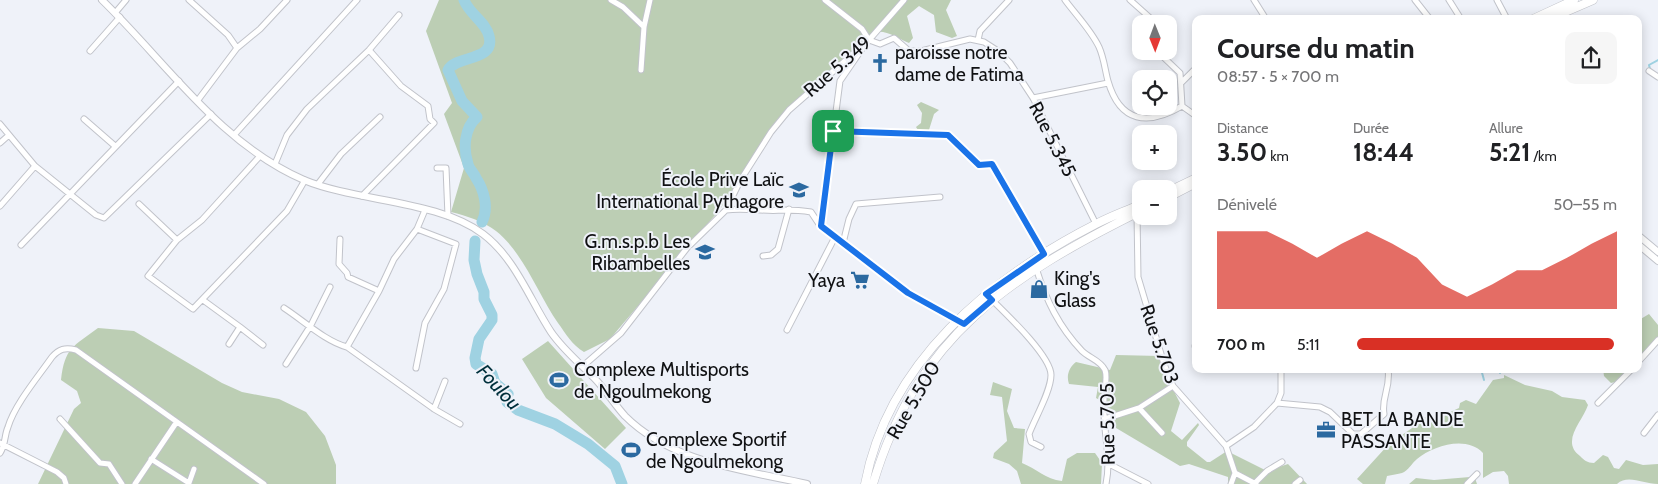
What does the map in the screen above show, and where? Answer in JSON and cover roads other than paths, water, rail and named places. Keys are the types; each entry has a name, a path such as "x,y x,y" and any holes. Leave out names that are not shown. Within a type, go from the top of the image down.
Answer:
{"main road":[{"path":"1542,15 1574,0"},
{"path":"1560,15 1593,0"},
{"path":"1177,187 1192,180"},
{"path":"1177,193 1192,186"},
{"name":"Rue 5.500","path":"866,483 922,375 961,322 989,297 1044,254 1096,224 1132,208"},
{"name":"Rue 5.500","path":"989,297 1099,231 1132,215"}],"street":[{"path":"102,0 211,114 260,156 305,180 362,196 448,216 483,234 510,262 536,310 555,337 626,416 660,442 683,453 716,463 807,484"},
{"path":"90,51 126,0"},
{"path":"190,0 228,35 237,48"},
{"path":"198,100 237,48 260,29 287,0"},
{"path":"234,135 357,0"},
{"path":"611,0 623,7 644,27"},
{"path":"641,70 644,27 650,0"},
{"path":"825,0 831,2 862,29 868,40 880,44 894,38 909,50 921,51 970,39 978,40 980,31 1009,0"},
{"name":"Rue 5.349","path":"583,366 621,333 688,248 726,210 770,132 800,99 868,40 904,0"},
{"path":"1065,0 1096,41 1108,83 1116,100 1130,116 1137,118 1163,115 1182,106"},
{"path":"1130,0 1147,15"},
{"path":"1254,0 1263,15"},
{"path":"1415,0 1427,15"},
{"path":"1449,0 1459,15"},
{"path":"1497,0 1505,15"},
{"path":"275,164 287,135 307,109 368,50 400,15"},
{"path":"821,226 840,81 868,40"},
{"name":"Rue 5.345","path":"978,40 998,50 1010,63 1033,98 1096,224"},
{"path":"362,196 434,124 428,106 401,86 368,50"},
{"path":"1167,60 1180,73 1182,106"},
{"path":"1649,72 1658,77"},
{"path":"1182,84 1192,73"},
{"path":"21,245 179,81"},
{"path":"1033,98 1108,83"},
{"path":"1182,106 1192,113"},
{"path":"0,124 35,166 96,215 104,218 211,114"},
{"path":"318,184 341,154 380,117"},
{"path":"84,120 115,146"},
{"path":"833,131 948,135 979,165 992,164 1044,254"},
{"path":"0,143 9,135"},
{"path":"260,156 202,220 177,240 148,276 193,309 203,300 220,278 287,211 305,180"},
{"path":"0,206 35,166"},
{"path":"437,168 446,168 448,216"},
{"path":"843,244 849,219 856,204 940,197"},
{"path":"139,204 177,240"},
{"path":"726,210 743,207 811,212 821,226 908,293 961,322"},
{"path":"763,256 771,255 778,249 789,209"},
{"path":"348,347 394,259 417,229 425,210"},
{"name":"Rue 5.703","path":"1139,225 1138,277 1164,364 1173,386 1226,446 1234,472"},
{"path":"416,368 425,323 444,289 456,244 417,229"},
{"path":"787,330 836,237"},
{"path":"340,239 339,264 348,277 379,290"},
{"path":"1642,239 1658,252"},
{"path":"1642,248 1658,261"},
{"name":"Rue 5.705","path":"1036,268 1045,298 1062,326 1083,353 1099,362 1106,372 1105,419 1109,464 1106,484"},
{"path":"286,364 311,325 330,287"},
{"path":"989,297 1031,341 1046,360 1050,371 1049,385 1029,434 1031,442 1041,447"},
{"path":"203,300 264,345"},
{"path":"284,308 311,325 333,343 348,347 434,409 460,424"},
{"path":"229,344 240,328"},
{"path":"1642,358 1658,340"},
{"path":"0,453 8,427 27,394 57,351 68,348 76,350 261,483"},
{"path":"1226,446 1254,427 1276,403 1280,393 1281,373"},
{"path":"1276,403 1320,407 1330,412 1353,434 1361,434 1384,414 1382,406 1390,383 1389,373"},
{"path":"1598,403 1628,373"},
{"path":"434,409 445,381"},
{"path":"1105,419 1139,408 1173,386"},
{"path":"1139,408 1162,433"},
{"path":"1644,433 1658,415"},
{"path":"60,419 100,463 109,464 122,484"},
{"path":"135,484 176,423"},
{"path":"2,444 57,472 64,478 66,484"},
{"path":"151,459 189,483 194,469"},
{"path":"1231,484 1234,472 1256,483 1267,471 1282,462"},
{"path":"1109,464 1148,484"},
{"path":"1467,484 1477,474"}],"waterway":[{"name":"Foulou","path":"464,0 470,10 485,26 490,44 487,50 481,54 458,62 448,70 462,101 477,117 469,127 465,152 469,166 479,183 485,199 485,211 482,222"},
{"path":"1650,69 1649,65 1658,60"},
{"name":"Foulou","path":"475,241 474,260 477,274 484,292 484,299 492,315 492,320 479,339 475,358 476,364 492,374 495,383 508,394 506,397 507,402 518,410 555,424 588,444 615,466 622,484"},
{"path":"1482,373 1484,380"}],"place":[{"name":"paroisse notre dame de Fatima","path":"880,63"},
{"name":"École Prive Laïc International Pythagore","path":"799,190"},
{"name":"G.m.s.p.b Les Ribambelles","path":"705,252"},
{"name":"Yaya","path":"860,280"},
{"name":"King's Glass","path":"1039,289"},
{"name":"Complexe Multisports de Ngoulmekong","path":"559,380"},
{"name":"BET LA BANDE PASSANTE","path":"1326,430"},
{"name":"Complexe Sportif de Ngoulmekong","path":"631,450"}]}
